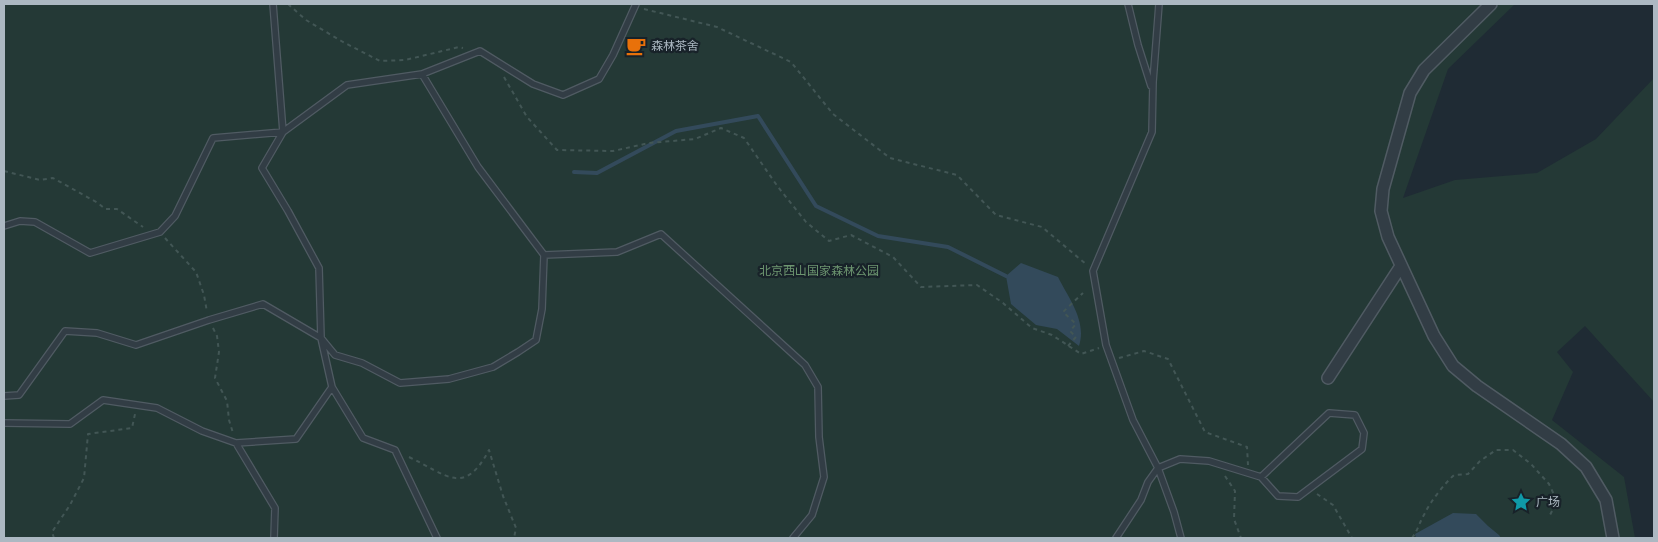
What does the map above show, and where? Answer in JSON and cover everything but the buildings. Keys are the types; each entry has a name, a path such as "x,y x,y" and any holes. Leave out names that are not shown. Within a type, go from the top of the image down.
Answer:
{"street":[{"path":"1491,4 1424,70 1410,93 1383,189 1381,211 1388,237 1401,266 1434,336 1453,366 1477,386 1561,444 1586,467 1606,500 1613,538"},
{"path":"1328,378 1401,266"}],"lane":[{"path":"273,4 283,132"},
{"path":"1128,4 1138,45 1152,89"},
{"path":"1159,4 1152,89 1152,132 1094,271 1106,345 1133,420 1158,468 1181,538"},
{"path":"437,538 395,450 363,438 332,387 321,338 319,268 262,168 283,132 347,85 422,74 480,51 533,84 563,95 599,79 613,55 635,5"},
{"path":"4,396 19,395 65,331 97,334 136,345 263,304 321,338 335,354 362,363 400,383 449,379 493,367 536,340 542,309 544,255 478,167 422,74"},
{"path":"4,226 20,221 35,222 90,253 160,232 175,216 213,138 283,132"},
{"path":"544,255 617,252 661,234 805,365 818,387 819,438 824,477 812,515 793,538"},
{"path":"4,424 70,424 103,400 157,408 202,432 236,443 296,439 332,387"},
{"path":"1116,538 1141,500 1148,482 1158,468 1180,459 1209,461 1260,477 1278,496 1298,497 1362,449 1364,433 1355,415 1329,413 1260,477"},
{"path":"236,443 275,508 274,538"}],"path":[{"path":"288,4 306,20 380,61 405,60 459,47 480,51"},
{"path":"635,5 717,26 791,62 833,114 890,158 957,175 996,215 1042,227 1094,271"},
{"path":"503,76 527,116 557,150 612,151 649,143 695,140 721,128 744,138 778,187 806,222 829,241 851,235 892,257 921,287 977,285 1003,303 1032,328 1052,335 1081,354 1106,345"},
{"path":"4,170 40,180 53,178 98,203 105,209 117,209 142,225 147,236"},
{"path":"160,232 196,272 204,295 209,320 217,336 219,352 215,378 227,400 228,420 236,443"},
{"path":"1068,346 1076,337 1070,331 1076,324 1063,312 1083,293"},
{"path":"1112,360 1144,351 1168,359 1205,432 1247,447 1249,474"},
{"path":"54,538 52,532 70,505 84,478 88,434 132,428 138,405"},
{"path":"395,450 453,480 469,477 481,466 489,450 503,496 516,528 514,538"},
{"path":"1412,538 1426,511 1440,493 1443,485 1454,475 1468,474 1480,461 1496,450 1513,450 1531,464 1549,484 1557,501 1550,515"},
{"path":"1225,466 1225,474 1235,491 1234,519 1241,538"},
{"path":"1308,489 1333,505 1352,538"}],"green space":[{"name":"北京西山国家森林公园","path":"4,4 1515,4 1448,69 1403,198 1455,180 1537,173 1596,139 1654,78 1654,402 1585,326 1557,352 1573,372 1552,420 1624,477 1635,538 4,538"}],"water":[{"path":"1021,263 1058,277 1079,319 1081,337 1079,346 1057,329 1036,325 1011,304 1006,276"},
{"path":"1453,513 1476,514 1501,538 1416,538 1415,534"}],"waterway":[{"path":"574,172 597,173 676,131 758,116 816,206 878,236 948,247 1006,276"}],"place":[{"name":"森林茶舍","path":"636,46"},
{"name":"广场","path":"1521,502"}]}
